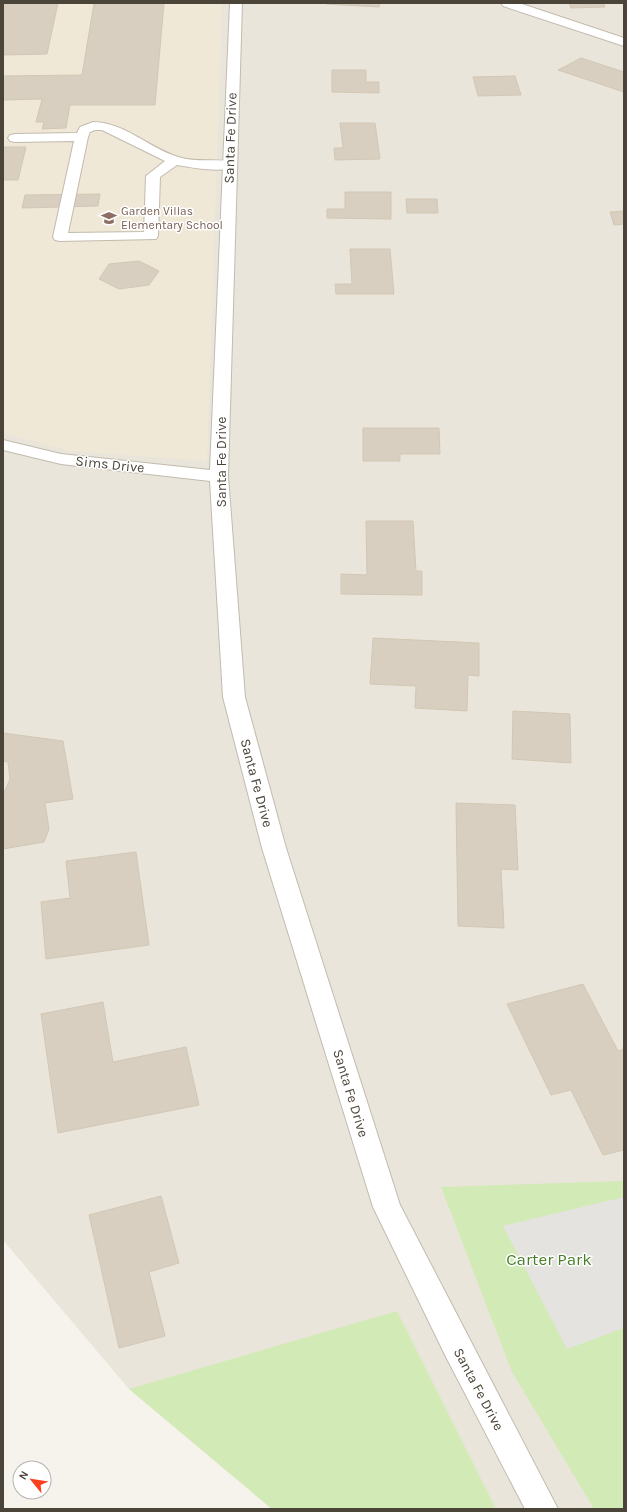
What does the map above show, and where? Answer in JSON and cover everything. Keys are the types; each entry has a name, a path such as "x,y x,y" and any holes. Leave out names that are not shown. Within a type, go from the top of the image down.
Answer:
{"street":[{"name":"Santa Fe Drive","path":"236,3 219,476 234,698 274,848 386,1207 542,1509"},
{"path":"507,3 624,42"},
{"name":"Sims Drive","path":"3,445 61,459 219,476"}],"lane":[{"path":"175,162 163,168 153,176 151,236 60,237 81,137 85,130 93,126 104,126 175,162 202,166 229,165"},
{"path":"15,138 81,137"}],"shaded area":[{"path":"3,3 624,3 624,1509 272,1509 129,1389 3,1240"},
{"name":"Garden Villas Elementary School","path":"3,3 222,3 207,461 70,451 3,433"},
{"path":"624,1197 624,1328 567,1349 503,1226"}],"green space":[{"name":"Carter Park","path":"624,1181 624,1509 594,1509 512,1372 441,1187"},
{"path":"397,1311 496,1509 272,1509 129,1389"}],"building":[{"path":"3,3 58,3 47,54 3,55"},
{"path":"94,3 164,3 155,105 70,105 66,128 42,129 44,122 36,122 42,99 3,100 3,76 82,75"},
{"path":"380,3 379,7 326,4"},
{"path":"569,3 603,3 605,7 571,8"},
{"path":"581,58 624,72 624,92 558,70"},
{"path":"332,70 366,70 366,82 379,82 379,93 332,92"},
{"path":"515,76 521,95 478,96 473,77"},
{"path":"340,123 375,123 380,159 335,160 334,148 343,148"},
{"path":"3,147 26,147 18,180 3,180"},
{"path":"345,192 391,192 391,219 327,218 327,209 345,209"},
{"path":"100,194 98,206 22,208 25,195"},
{"path":"406,199 437,199 438,213 407,213"},
{"path":"624,211 624,224 614,225 610,212"},
{"path":"350,249 390,249 394,294 336,294 335,284 352,284"},
{"path":"139,261 159,271 149,285 119,289 99,279 109,264"},
{"path":"363,428 439,428 440,454 400,454 400,461 363,461"},
{"path":"366,521 413,521 416,571 422,571 422,595 341,594 341,574 367,575"},
{"path":"373,638 479,643 479,676 468,675 467,711 415,708 416,686 370,684"},
{"path":"513,711 570,714 571,763 512,759"},
{"path":"3,733 63,741 73,799 45,803 49,829 44,842 3,849 3,795 10,779 8,762 3,761"},
{"path":"456,803 515,805 518,870 501,869 504,928 458,926"},
{"path":"136,852 149,945 46,959 41,902 70,898 66,861"},
{"path":"583,984 618,1051 624,1049 624,1150 603,1155 571,1090 551,1095 507,1004"},
{"path":"103,1002 113,1062 186,1047 199,1105 58,1133 41,1014"},
{"path":"161,1196 179,1263 149,1272 165,1336 119,1348 89,1215"}],"place":[{"name":"Garden Villas Elementary School","path":"109,218"}]}
